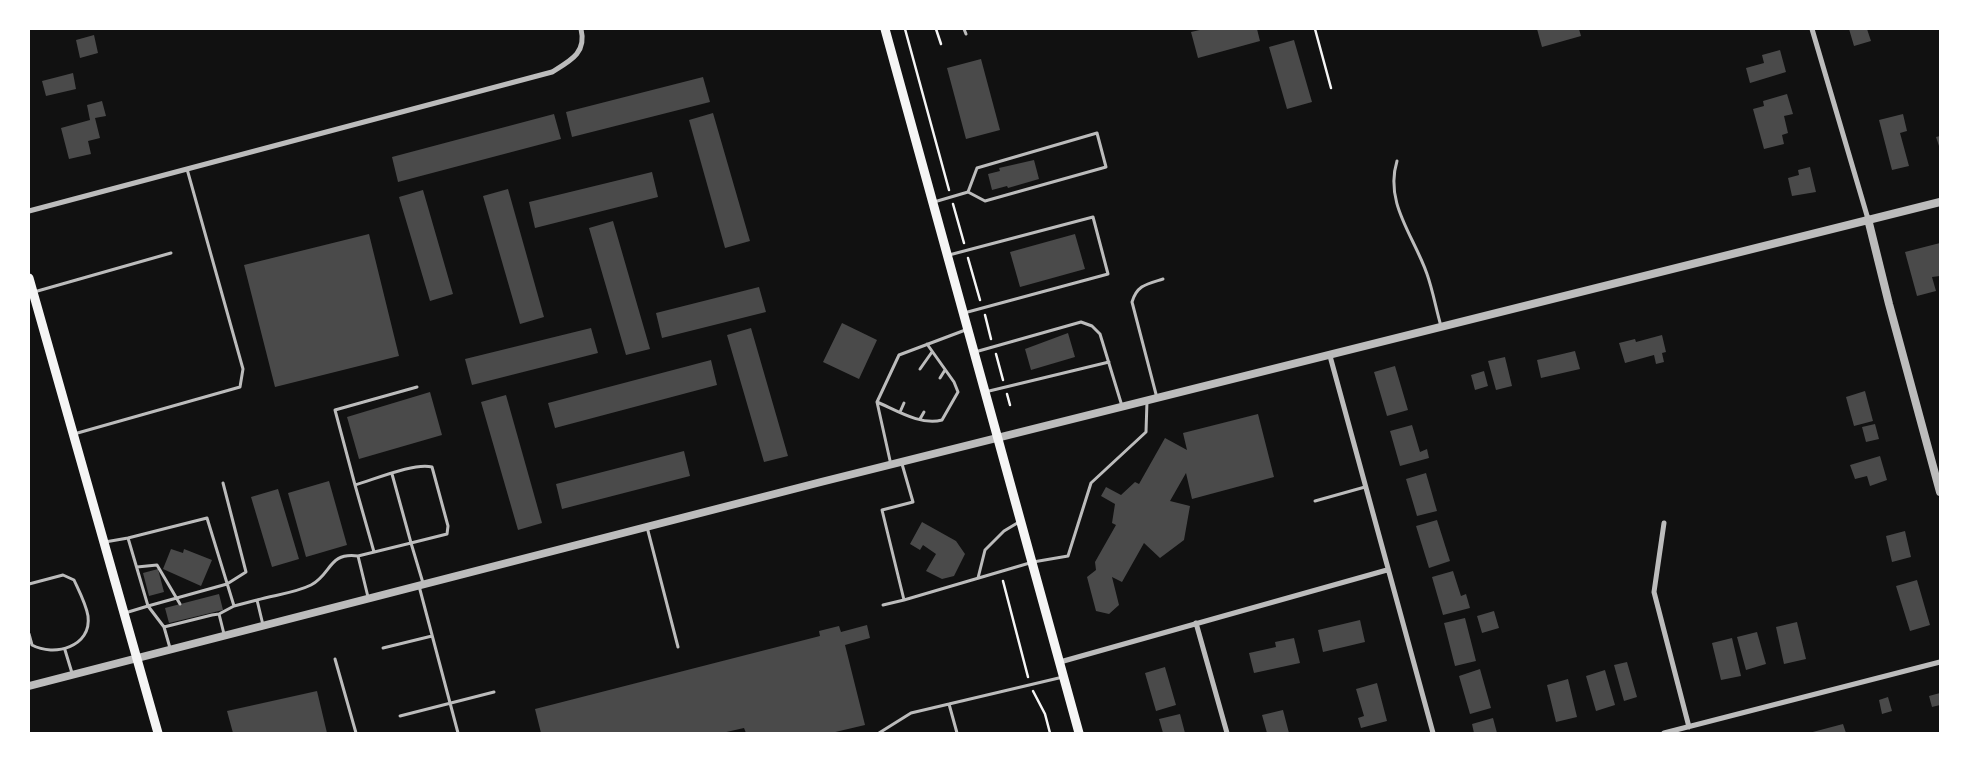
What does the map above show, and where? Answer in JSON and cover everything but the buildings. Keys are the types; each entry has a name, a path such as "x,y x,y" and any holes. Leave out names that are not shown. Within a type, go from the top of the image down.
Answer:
{"main road":[{"path":"885,29 1022,520 1079,733"},
{"path":"29,278 158,733"}],"street":[{"path":"29,212 552,72 571,61 580,51 583,38 581,29"},
{"path":"1812,29 1868,219 1940,492"},
{"path":"29,686 137,656 647,526 1940,202"},
{"path":"1330,356 1433,733"},
{"path":"1664,524 1654,592 1689,727"},
{"path":"1060,662 1387,570"},
{"path":"1196,623 1227,733"},
{"path":"1664,733 1940,662"}],"lane":[{"path":"964,29 966,34"},
{"path":"933,202 968,192 986,201 1106,167 1097,133 977,168 968,192"},
{"path":"1397,161 1392,186 1400,215 1426,273 1441,327"},
{"path":"73,434 240,388 243,369 187,169"},
{"path":"948,256 1093,217 1108,274 964,313"},
{"path":"33,293 171,253"},
{"path":"1157,399 1132,302 1135,292 1142,286 1163,279"},
{"path":"974,353 1081,322 1092,326 1100,334 1122,407"},
{"path":"891,465 877,402 899,355 968,329"},
{"path":"877,402 920,419 936,422 942,420 958,392 954,382 927,344"},
{"path":"920,369 932,352"},
{"path":"985,392 1108,362"},
{"path":"940,378 944,370"},
{"path":"374,552 335,410 417,387"},
{"path":"883,605 1033,562 1068,556 1091,483 1146,432 1147,401"},
{"path":"900,412 904,403"},
{"path":"920,419 924,412"},
{"path":"901,463 914,502 882,510 904,600"},
{"path":"164,627 211,614 219,614 234,606 312,584 338,558 345,555 358,556 447,534 448,526 432,467 425,465 355,486"},
{"path":"392,474 458,733"},
{"path":"124,613 227,584 246,572 223,483"},
{"path":"1315,501 1365,487"},
{"path":"104,542 128,538 207,518 234,606"},
{"path":"978,579 985,550 1004,531 1022,520"},
{"path":"647,526 678,647"},
{"path":"128,538 148,606 164,627 170,648"},
{"path":"358,556 368,598"},
{"path":"136,567 157,565 180,604"},
{"path":"29,584 63,575 74,580 88,618 87,629 79,641 65,650 43,651 32,645 29,634"},
{"path":"195,594 199,599"},
{"path":"257,600 263,625"},
{"path":"219,614 224,634"},
{"path":"383,648 432,636"},
{"path":"65,650 72,674"},
{"path":"335,659 356,733"},
{"path":"879,733 911,713 1063,677"},
{"path":"400,716 494,692"},
{"path":"949,704 957,733"}],"path":[{"path":"905,29 1010,405"},
{"path":"936,29 941,44"},
{"path":"1315,29 1332,88"},
{"path":"1000,572 1030,685 1045,714 1050,733"}]}
